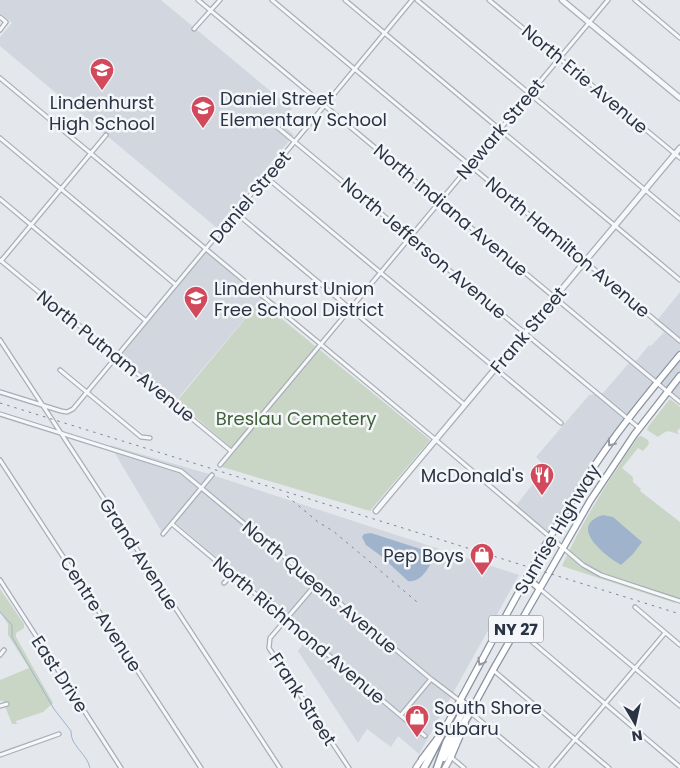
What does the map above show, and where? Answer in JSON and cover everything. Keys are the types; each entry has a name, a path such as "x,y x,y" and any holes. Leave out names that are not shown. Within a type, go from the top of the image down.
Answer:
{"highway":[{"name":"Sunrise Highway","path":"424,768 550,536 593,467 628,419 680,355"},
{"name":"Sunrise Highway","path":"438,768 594,495 639,428 680,376"},
{"path":"530,573 532,582 540,589"},
{"path":"438,768 444,747 463,711 464,704 460,701"},
{"path":"452,757 470,712"},
{"path":"422,759 444,730"}],"main road":[{"path":"446,768 452,757"},
{"path":"416,768 422,759"}],"street":[{"name":"North Indiana Avenue","path":"198,0 680,402"},
{"path":"194,29 220,0"},
{"name":"North Hamilton Avenue","path":"272,0 680,341"},
{"path":"345,0 680,280"},
{"name":"Daniel Street","path":"44,407 69,412 73,409 356,70 412,0"},
{"path":"417,0 680,219"},
{"name":"North Erie Avenue","path":"489,0 680,158"},
{"path":"562,0 680,98"},
{"name":"Newark Street","path":"220,465 608,0"},
{"path":"635,0 680,38"},
{"path":"0,17 6,22 0,30"},
{"path":"0,78 588,568 601,575 680,601"},
{"name":"North Jefferson Avenue","path":"278,126 639,428"},
{"path":"0,261 32,226 106,135"},
{"path":"0,138 176,285"},
{"name":"Frank Street","path":"376,511 680,148"},
{"path":"266,177 561,423"},
{"path":"0,199 146,321"},
{"path":"236,214 465,404"},
{"name":"North Putnam Avenue","path":"0,261 231,451"},
{"name":"Grand Avenue","path":"0,340 280,768"},
{"path":"60,370 140,437 150,438"},
{"path":"0,392 44,407"},
{"path":"0,414 60,433"},
{"name":"North Queens Avenue","path":"60,433 181,471 460,701"},
{"name":"Centre Avenue","path":"0,460 201,768"},
{"path":"163,534 212,475"},
{"name":"North Richmond Avenue","path":"172,524 425,736"},
{"path":"224,583 232,574"},
{"name":"East Drive","path":"0,580 121,768"},
{"name":"Frank Street","path":"316,584 270,638 270,650 349,768"},
{"path":"540,589 680,706"},
{"path":"635,607 680,645"},
{"path":"516,629 680,767"},
{"path":"552,768 665,633"},
{"path":"0,655 4,650"},
{"path":"493,670 608,768"},
{"path":"400,715 431,679"},
{"path":"0,706 7,704"},
{"path":"470,712 537,768"},
{"path":"0,755 59,734"},
{"path":"452,757 464,768"}],"shaded area":[{"path":"0,0 161,0 292,109 280,123 294,135 217,228 0,46 0,37 12,23 0,13"},
{"name":"Lindenhurst Union Free School District","path":"206,249 263,297 174,403 117,357"},
{"path":"680,292 680,402 657,383 628,419 550,536 515,507 546,467 536,457 589,395 603,393 628,364 637,360 649,345 651,346 664,332 654,324"},
{"path":"110,445 212,475 519,575 419,754 398,736 391,747 367,729 358,743 298,651 310,635 172,520 163,534"}],"green space":[{"name":"Breslau Cemetery","path":"260,301 430,440 370,511 222,467 235,451 177,401"},
{"path":"670,399 680,407 680,428 677,431 679,434 667,432 658,437 647,430"},
{"path":"641,436 648,440 649,444 643,451 638,448 622,468 633,477 633,482 641,489 640,491 680,522 680,597 675,603 562,566 597,500 638,437"},
{"path":"0,589 24,624 24,628 16,633 16,637 53,703 43,712 16,721 17,724 12,724 3,701 0,701 0,680 29,668 8,635 8,624 0,612"}],"water":[{"path":"603,515 613,517 642,542 621,565 599,548 589,533 588,526 593,520"},
{"path":"371,533 433,553 434,556 430,565 421,577 408,581 366,545 362,537 364,534"}],"waterway":[{"path":"0,612 12,625 12,637 54,709 71,731 73,741 86,758 90,768"}],"railway":[{"path":"0,403 680,614"},
{"path":"287,496 318,522 333,531 417,602"}],"place":[{"name":"Lindenhurst High School","path":"102,91"},
{"name":"Daniel Street Elementary School","path":"203,129"},
{"name":"Lindenhurst Union Free School District","path":"196,319"},
{"name":"McDonald's","path":"542,496"},
{"name":"Pep Boys","path":"482,576"},
{"name":"South Shore Subaru","path":"417,738"}]}
